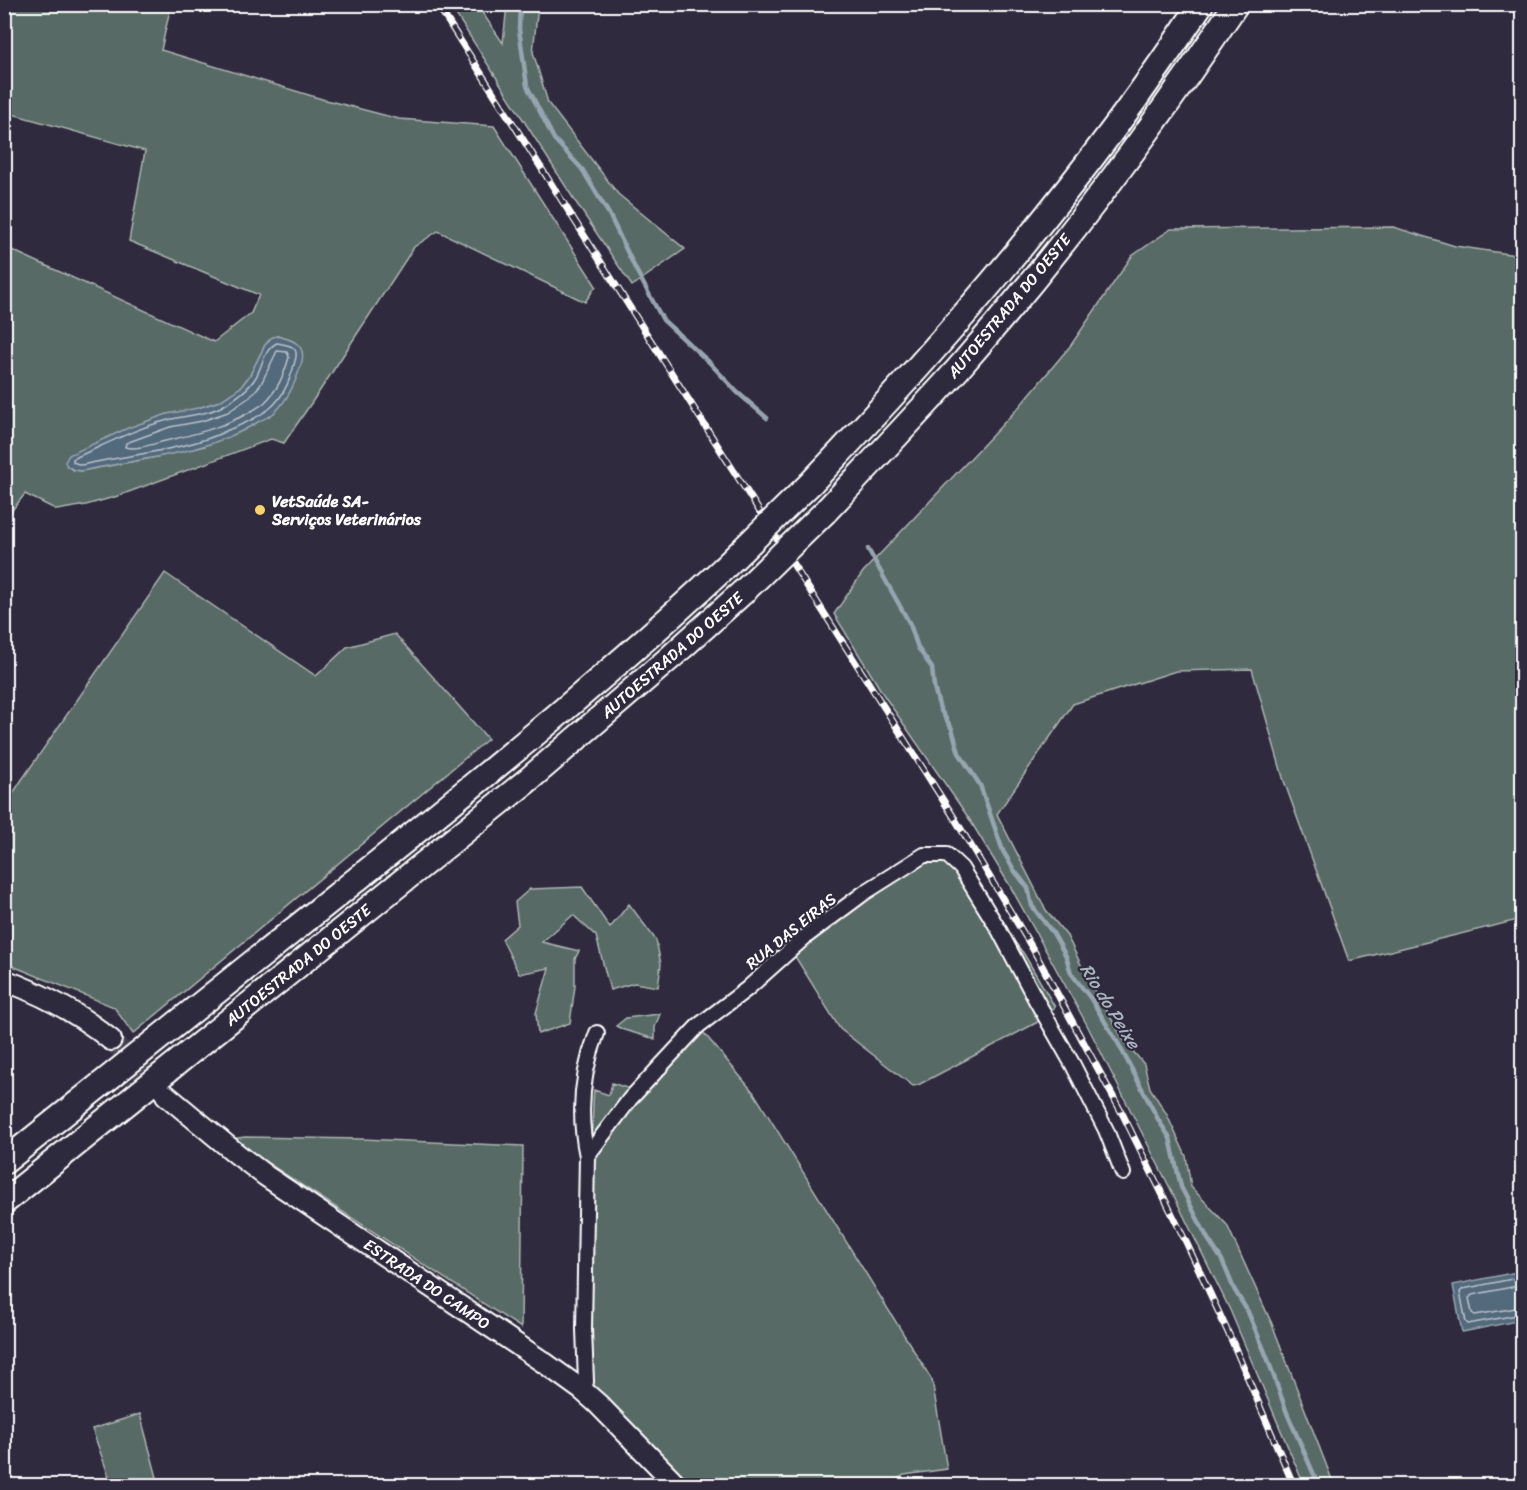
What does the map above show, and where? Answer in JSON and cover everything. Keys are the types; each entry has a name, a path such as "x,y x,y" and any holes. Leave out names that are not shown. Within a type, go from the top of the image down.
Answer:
{"highway":[{"name":"AUTOESTRADA DO OESTE","path":"4,1162 446,807 621,661 723,569 811,483 922,362 1018,250 1112,130 1201,4"},
{"name":"AUTOESTRADA DO OESTE","path":"4,1202 528,780 743,592 825,512 959,368 1020,295 1137,145 1192,70 1236,4"}],"street":[{"name":"RUA DAS EIRAS","path":"587,1156 630,1099 698,1026 747,989 805,937 864,893 924,855 947,855 961,868 999,930 1074,1065 1106,1130 1123,1173"},
{"path":"4,980 61,1006 111,1040"},
{"path":"582,1390 586,1382 584,1329 587,1156 582,1134 583,1091 589,1053 597,1033"},
{"name":"ESTRADA DO CAMPO","path":"166,1095 266,1176 582,1390 678,1485"}],"green space":[{"path":"5,5 171,5 161,50 322,99 399,119 494,126 596,286 585,302 438,231 414,247 284,443 271,439 118,496 86,505 57,510 25,494 5,519 5,247 214,342 251,313 259,295 129,241 145,151 5,112","holes":["277,336 295,343 302,353 205,446 81,471 67,466 198,408 220,401 241,387 250,375 265,345"]},
{"path":"450,5 477,5 503,43 507,5 538,5 533,52 548,103 618,194 685,249 632,286"},
{"path":"1393,227 1455,246 1522,256 1522,919 1349,961 1284,781 1252,669 1176,671 1073,704 997,814 1046,910 1067,936 1088,979 1125,1042 1144,1064 1150,1088 1166,1113 1186,1156 1191,1187 1227,1225 1272,1324 1334,1485 1304,1485 1230,1310 1086,1023 1010,886 968,817 885,697 834,614 863,572 1019,407 1071,345 1132,256 1171,229"},
{"path":"165,573 316,676 347,647 395,634 488,739 133,1034 114,1007 5,963 5,806"},
{"path":"947,855 1024,954 1055,1007 1036,1023 913,1086 840,1029 791,950 908,865"},
{"path":"582,887 610,928 629,904 656,940 661,964 658,987 634,983 610,990 596,936 573,915 542,942 579,951 575,959 575,986 570,1023 538,1034 536,1013 549,968 519,974 502,939 518,925 515,902 530,889"},
{"path":"660,1014 655,1027 655,1039 616,1026 626,1018"},
{"path":"698,1026 754,1093 932,1380 947,1469 904,1475 889,1485 690,1485 591,1389 587,1156"},
{"path":"612,1083 630,1089 590,1139 594,1090 609,1095"},
{"path":"245,1137 523,1146 521,1328 231,1139"},
{"path":"140,1414 159,1485 112,1485 92,1429"}],"water":[{"path":"276,336 296,343 303,355 300,368 284,402 270,416 238,433 195,449 81,471 67,466 65,462 69,455 128,428 167,414 220,401 241,387 250,375 265,345"},
{"path":"1522,1271 1522,1320 1462,1332 1453,1285"}],"waterway":[{"path":"520,4 519,29 527,86 554,139 582,169 609,214 663,320 767,418"},
{"name":"Rio do Peixe","path":"868,549 910,624 918,648 932,668 940,709 952,729 959,753 980,785 1003,851 1028,888 1032,906 1053,933 1066,956 1071,973 1091,999 1118,1043 1170,1138 1181,1187 1248,1312 1287,1413 1319,1486"}],"tunnel":[{"path":"111,1040 162,1091"}],"railway":[{"path":"437,4 955,819 1034,951 1123,1115 1187,1244 1232,1341 1294,1486"}],"place":[{"name":"VetSaúde SA- Serviços Veterinários","path":"260,510"}]}
